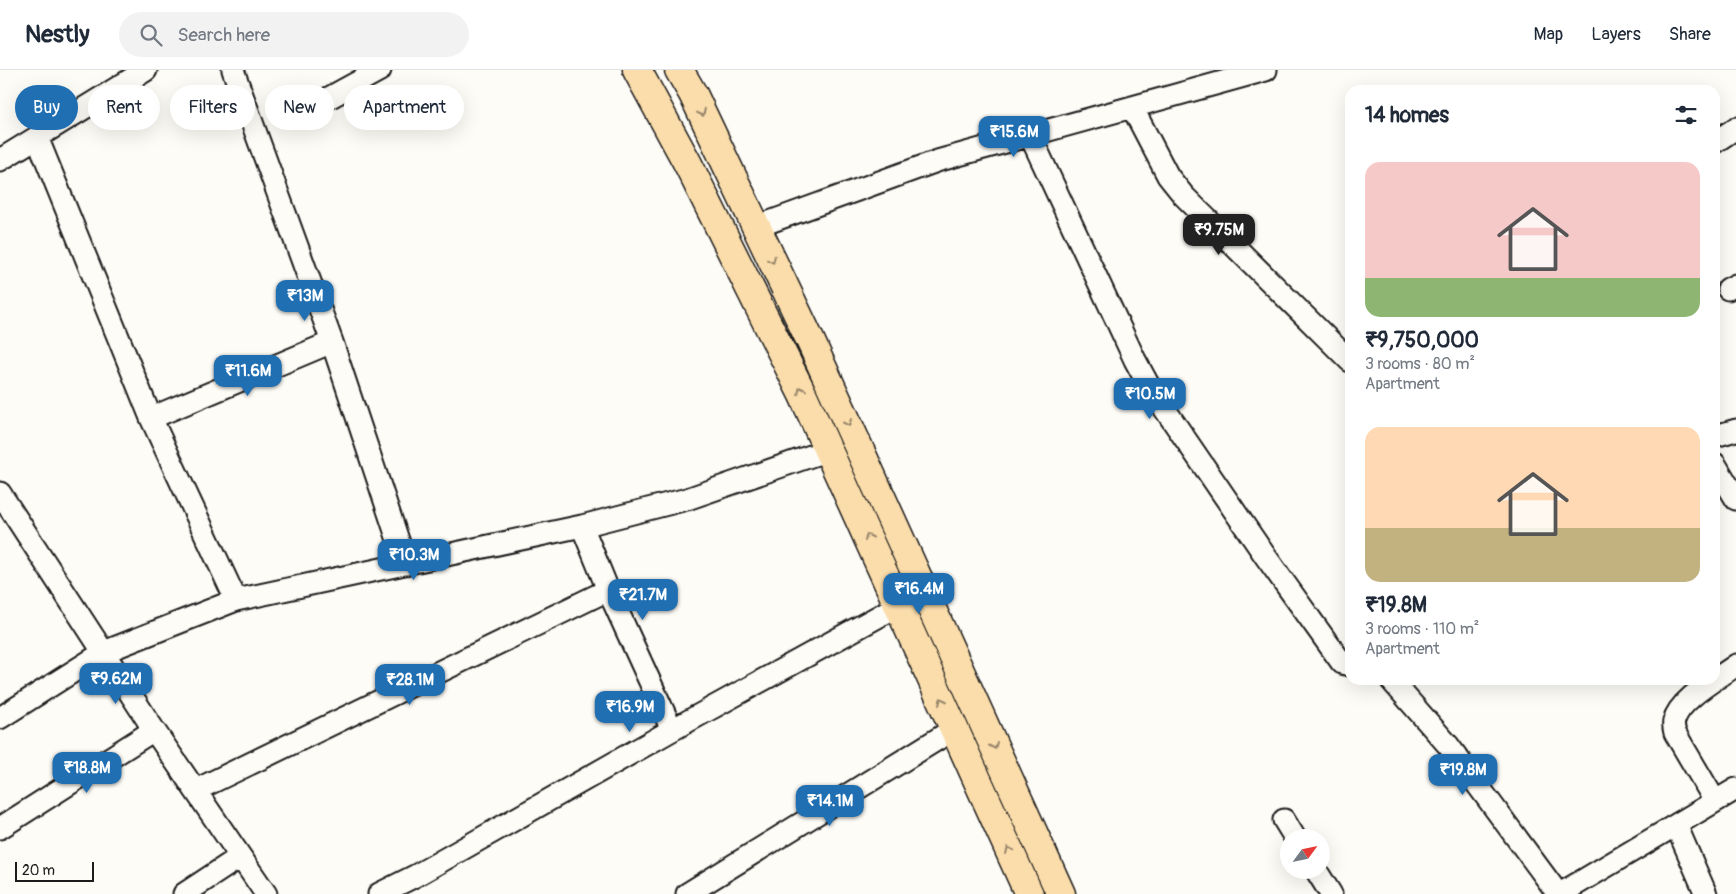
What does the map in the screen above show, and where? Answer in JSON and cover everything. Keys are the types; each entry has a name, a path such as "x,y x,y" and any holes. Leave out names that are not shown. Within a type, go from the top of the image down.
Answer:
{"main road":[{"path":"637,70 688,164 803,395 1029,894"},
{"path":"679,70 693,94 811,342 1061,894"}],"street":[{"path":"0,160 146,70"},
{"path":"233,70 332,342 406,564"},
{"path":"334,95 380,70"},
{"path":"756,227 937,161 1252,72"},
{"path":"1132,107 1168,176 1184,196 1345,356"},
{"path":"1720,139 1736,128"},
{"path":"1030,135 1135,360 1149,386 1266,557 1342,663 1345,664"},
{"path":"37,137 151,418 236,600"},
{"path":"151,418 332,342"},
{"path":"1720,435 1736,430"},
{"path":"0,718 104,652 236,600 582,526 687,499 828,450"},
{"path":"1720,472 1736,499"},
{"path":"0,493 154,730 266,894"},
{"path":"582,526 608,590 672,730"},
{"path":"196,790 608,590"},
{"path":"379,894 415,876 672,730 924,592"},
{"path":"1720,677 1736,665"},
{"path":"1394,685 1448,745 1559,894 1736,789"},
{"path":"1708,685 1689,699 1679,710 1674,721 1675,732 1715,801"},
{"path":"687,894 954,729"},
{"path":"0,828 154,730"},
{"path":"1676,825 1706,894"},
{"path":"184,894 240,857"},
{"path":"1322,879 1331,894"}]}
